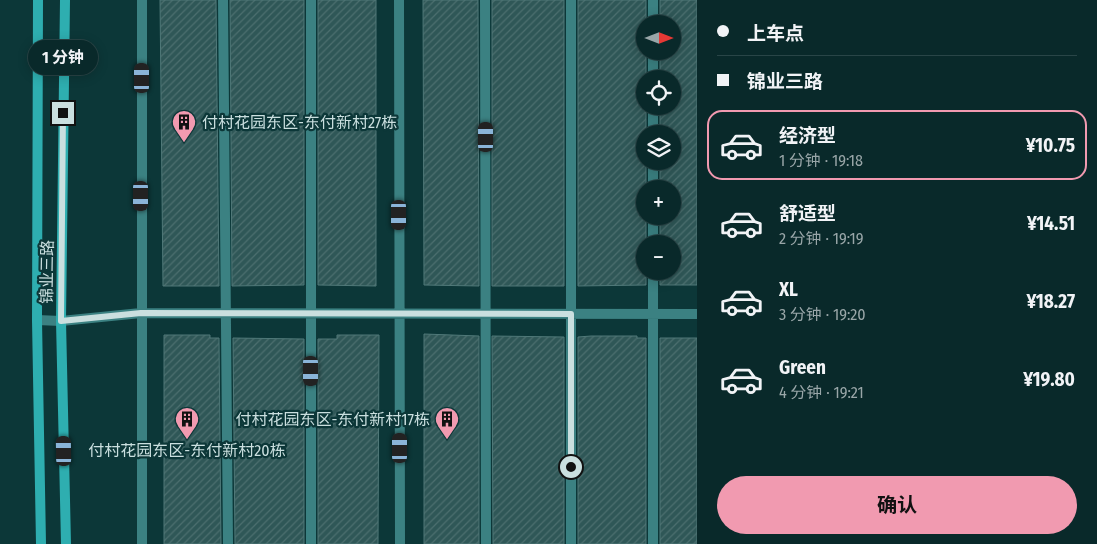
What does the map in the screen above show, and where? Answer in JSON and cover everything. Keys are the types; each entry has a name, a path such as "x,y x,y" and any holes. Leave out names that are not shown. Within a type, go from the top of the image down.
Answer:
{"street":[{"name":"锦业三路","path":"38,0 37,320 41,544"},
{"name":"锦业三路","path":"65,0 61,321 66,544"},
{"path":"142,0 142,544"},
{"path":"223,0 228,544"},
{"path":"311,0 311,544"},
{"path":"399,0 400,544"},
{"path":"485,0 486,544"},
{"path":"571,0 572,544"},
{"path":"652,0 652,15"},
{"path":"653,280 653,544"},
{"path":"37,320 61,321 141,313 697,314"}],"building":[{"name":"付村花园东区-东付新村27栋","path":"160,0 216,0 219,286 163,286"},
{"path":"230,0 304,0 304,285 232,286"},
{"path":"318,0 376,0 376,286 318,285"},
{"path":"423,0 478,0 479,286 424,285"},
{"path":"492,0 564,0 564,286 492,286"},
{"path":"578,0 646,0 646,15 636,15 636,60 646,60 646,70 636,70 636,115 646,115 646,125 636,125 636,170 646,170 646,180 636,180 636,225 646,225 646,235 636,235 636,280 646,280 646,285 578,286"},
{"path":"660,0 697,0 697,285 660,285 660,280 681,280 681,235 660,235 660,225 681,225 681,180 660,180 660,170 681,170 681,125 660,125 660,115 681,115 681,70 660,70 660,60 681,60 681,15 660,15"},
{"name":"付村花园东区-东付新村17栋","path":"424,334 479,336 479,544 424,544"},
{"name":"付村花园东区-东付新村20栋","path":"164,335 210,335 210,338 219,338 221,544 164,544"},
{"path":"337,335 379,335 378,544 318,544 318,339 337,339"},
{"path":"492,336 564,337 564,544 493,544"},
{"path":"637,336 637,338 646,338 646,544 578,544 578,337"},
{"path":"233,338 304,339 304,544 235,544"},
{"path":"660,338 697,338 697,544 660,544"}],"place":[{"name":"付村花园东区-东付新村27栋","path":"184,143"},
{"name":"付村花园东区-东付新村20栋","path":"187,440"},
{"name":"付村花园东区-东付新村17栋","path":"447,440"}],"route":[{"path":"63,113 61,321 141,313 571,314 571,467"}]}
